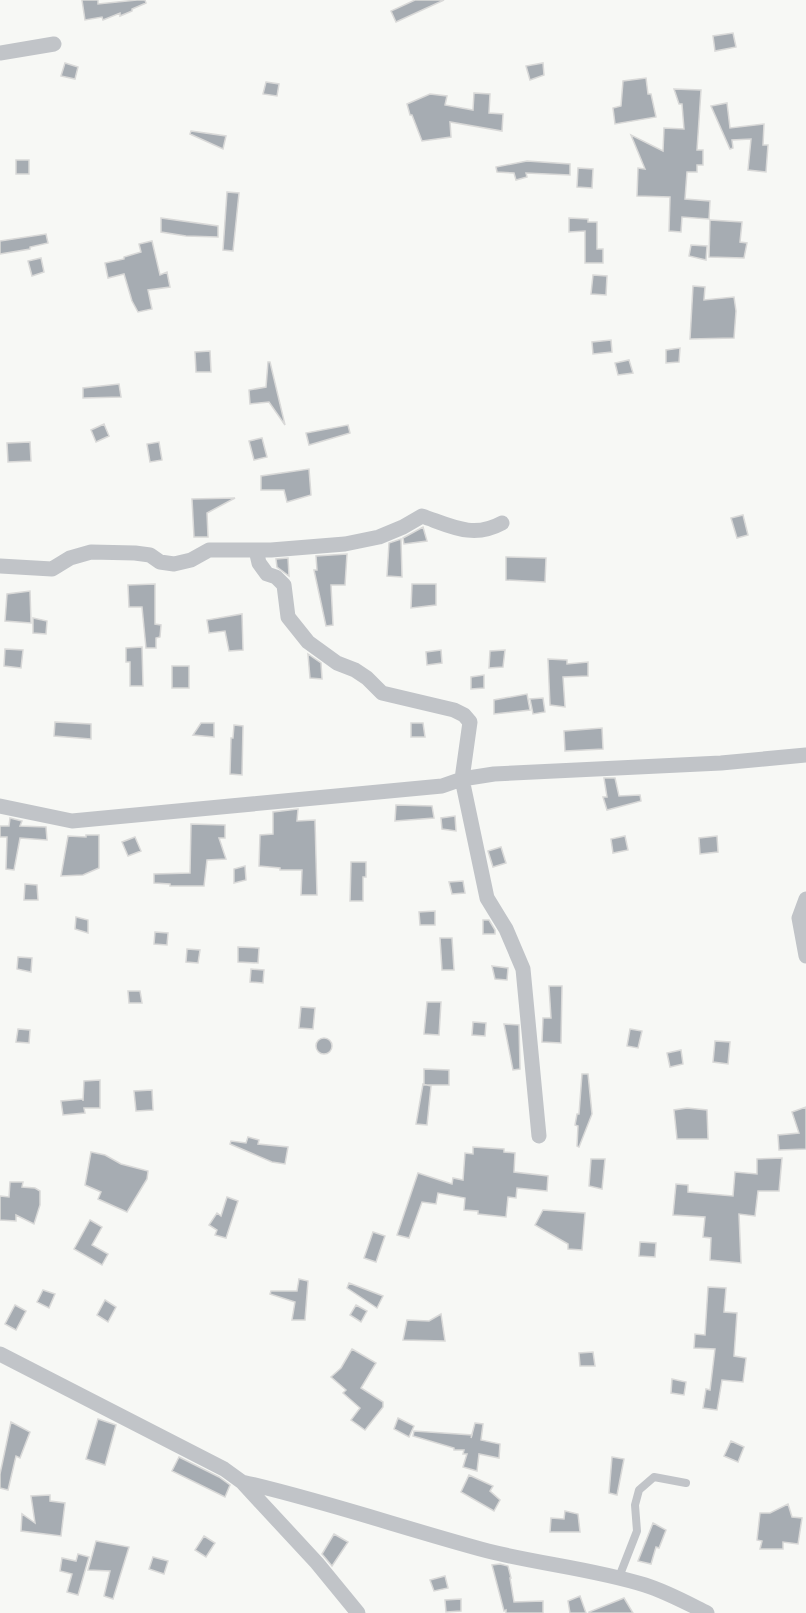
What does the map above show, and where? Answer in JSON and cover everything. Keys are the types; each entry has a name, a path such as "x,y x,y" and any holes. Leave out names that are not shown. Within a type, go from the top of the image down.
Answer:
{"street":[{"path":"0,53 54,44"},
{"path":"0,566 52,569 69,558 91,552 150,555 160,562 174,564 191,560 209,550 294,549 362,542 404,527 422,516 462,530 477,532 502,523"},
{"path":"256,550 259,563 267,574 276,577 284,585 288,617 308,642 337,663 356,670 382,693 454,710 470,722 462,779 487,898 506,929 523,969 539,1136"},
{"path":"0,806 72,821 264,801 442,786 462,779 494,774 721,763 806,755"},
{"path":"806,899 800,918 806,956"},
{"path":"0,1354 224,1469 242,1482 317,1563 358,1613"},
{"path":"242,1482 301,1496 408,1529 492,1551 562,1565 665,1592 708,1613"}],"lane":[{"path":"615,1578 621,1572 637,1530 635,1505 639,1490 654,1477 686,1484"}],"building":[{"path":"82,0 98,0 98,4 137,0 145,0 146,3 120,16 120,13 103,20 102,17 85,20"},
{"path":"415,0 444,0 396,22 391,11"},
{"path":"733,33 736,47 715,51 713,36"},
{"path":"65,63 78,67 75,79 61,76"},
{"path":"543,63 544,75 530,80 526,66"},
{"path":"646,78 648,94 651,94 656,117 615,124 613,108 621,106 623,81"},
{"path":"266,82 279,84 277,96 263,94"},
{"path":"674,89 701,90 697,150 703,150 703,165 697,165 697,172 687,172 685,199 710,201 709,219 682,217 681,232 669,231 670,197 637,196 638,168 645,169 631,135 663,151 664,128 684,129 682,104 679,104"},
{"path":"474,93 490,94 489,113 503,114 502,131 450,122 451,137 422,141 407,104 430,94 447,96 445,105 473,110"},
{"path":"727,103 730,128 764,124 763,145 768,145 766,172 748,170 751,139 732,140 733,148 730,149 711,106"},
{"path":"191,131 226,136 223,149 190,134"},
{"path":"16,160 29,160 29,174 16,174"},
{"path":"527,161 570,164 570,175 526,173 527,177 516,180 514,173 497,172 496,167"},
{"path":"578,168 593,169 592,188 577,187"},
{"path":"227,192 239,193 233,251 223,250"},
{"path":"161,218 218,226 218,237 186,236 161,232"},
{"path":"569,218 597,222 597,249 603,249 603,263 585,263 585,231 569,232"},
{"path":"710,220 742,222 740,242 747,243 744,258 709,257"},
{"path":"46,234 48,243 30,247 30,249 0,254 0,241"},
{"path":"152,241 160,275 167,272 170,287 148,290 152,309 138,312 132,301 124,274 108,278 105,263 141,252 139,244"},
{"path":"691,245 707,246 706,260 689,256"},
{"path":"41,258 44,272 32,276 28,261"},
{"path":"593,275 607,276 606,295 591,294"},
{"path":"693,286 705,287 704,300 734,297 736,311 734,338 690,339"},
{"path":"611,340 612,352 593,354 592,342"},
{"path":"680,348 679,362 666,363 666,350"},
{"path":"210,351 211,372 196,372 195,352"},
{"path":"629,360 633,373 618,375 615,363"},
{"path":"268,362 270,362 285,425 269,402 250,404 249,390 266,387"},
{"path":"119,384 121,397 83,398 83,388"},
{"path":"104,424 109,436 96,442 91,430"},
{"path":"348,425 350,433 309,445 306,433"},
{"path":"262,438 267,457 254,460 249,441"},
{"path":"30,442 31,461 8,462 7,443"},
{"path":"159,442 162,460 150,462 147,444"},
{"path":"309,469 311,495 287,502 284,490 261,490 261,476"},
{"path":"235,498 207,513 208,537 194,537 192,499"},
{"path":"743,515 748,535 737,538 731,518"},
{"path":"423,527 427,541 404,544 403,538"},
{"path":"401,539 402,577 387,576 389,543"},
{"path":"347,554 345,585 331,585 333,625 326,626 314,570 317,570 316,556"},
{"path":"506,557 546,558 545,582 506,580"},
{"path":"288,558 289,576 277,567 276,559"},
{"path":"155,584 155,624 161,625 160,637 156,638 156,648 146,648 142,607 129,607 128,585"},
{"path":"412,584 436,584 436,605 411,608"},
{"path":"30,591 31,623 5,621 7,594"},
{"path":"242,614 243,650 229,651 225,631 209,633 207,620"},
{"path":"33,618 47,621 46,634 33,633"},
{"path":"142,647 143,686 130,686 130,662 126,662 126,648"},
{"path":"5,649 23,650 21,668 4,666"},
{"path":"441,650 442,663 427,665 426,652"},
{"path":"505,650 503,667 489,668 490,651"},
{"path":"308,654 321,663 322,679 310,678"},
{"path":"548,659 567,660 567,664 588,662 588,676 563,677 565,707 550,705"},
{"path":"172,666 189,666 189,688 172,688"},
{"path":"484,675 484,688 471,689 471,677"},
{"path":"527,694 530,710 494,714 494,700"},
{"path":"543,698 545,712 533,714 530,699"},
{"path":"55,722 91,724 91,739 54,736"},
{"path":"201,723 214,723 214,737 193,735"},
{"path":"411,723 423,723 425,737 411,737"},
{"path":"234,725 243,726 242,775 230,774 231,738 233,738"},
{"path":"602,728 603,749 565,751 564,731"},
{"path":"604,778 615,778 619,796 640,795 641,801 607,810 603,797 607,797"},
{"path":"396,805 432,806 434,818 395,821"},
{"path":"298,809 297,821 315,820 317,895 301,895 302,870 280,870 280,868 259,866 260,835 273,834 273,812"},
{"path":"455,816 456,831 442,829 441,818"},
{"path":"10,818 22,821 20,826 46,827 47,840 20,838 14,870 6,869 7,837 0,837 0,826 9,826"},
{"path":"191,824 225,825 225,838 219,838 226,859 207,860 204,886 170,886 170,884 154,883 154,874 190,873"},
{"path":"86,835 99,835 99,868 83,875 61,876 68,836 86,837"},
{"path":"625,836 628,850 613,853 611,839"},
{"path":"717,836 718,852 700,854 699,838"},
{"path":"135,837 141,851 128,856 122,842"},
{"path":"501,847 506,863 493,867 488,851"},
{"path":"351,862 366,862 366,877 363,877 363,901 350,901"},
{"path":"245,866 246,880 234,883 234,869"},
{"path":"463,881 465,893 452,894 449,882"},
{"path":"25,884 37,885 38,900 24,900"},
{"path":"435,911 435,925 420,925 419,912"},
{"path":"76,917 88,920 88,933 75,929"},
{"path":"483,920 489,920 495,934 483,934"},
{"path":"155,932 168,933 167,945 154,944"},
{"path":"440,938 452,938 454,970 442,970"},
{"path":"238,947 259,948 258,963 238,962"},
{"path":"187,949 200,950 198,963 186,962"},
{"path":"18,957 32,958 31,972 17,969"},
{"path":"492,966 508,968 507,980 495,979"},
{"path":"251,969 264,970 263,983 250,982"},
{"path":"549,986 562,986 561,1043 542,1042 543,1018 551,1018"},
{"path":"128,991 140,991 142,1003 129,1003"},
{"path":"427,1002 441,1002 439,1035 424,1034"},
{"path":"301,1007 315,1008 313,1029 299,1028"},
{"path":"473,1022 486,1023 485,1036 472,1035"},
{"path":"504,1024 519,1025 520,1069 513,1070"},
{"path":"18,1029 30,1030 29,1043 16,1042"},
{"path":"630,1029 642,1031 638,1048 627,1046"},
{"path":"324,1038 330,1040 332,1046 330,1052 324,1054 318,1052 316,1046 318,1040"},
{"path":"715,1041 730,1042 728,1064 713,1062"},
{"path":"681,1050 683,1064 670,1067 667,1053"},
{"path":"424,1069 449,1070 449,1085 424,1085"},
{"path":"582,1074 588,1074 592,1114 579,1147 577,1146 578,1126 575,1125 577,1114 579,1114"},
{"path":"100,1080 100,1108 84,1108 85,1113 63,1115 61,1101 83,1099 83,1101 84,1081"},
{"path":"423,1084 431,1086 427,1125 416,1124"},
{"path":"152,1090 153,1110 136,1111 134,1091"},
{"path":"806,1107 806,1149 779,1150 778,1135 799,1133 792,1112"},
{"path":"687,1108 707,1110 708,1139 677,1139 674,1110"},
{"path":"248,1137 259,1140 258,1144 288,1147 285,1164 272,1162 230,1144 231,1141 246,1143"},
{"path":"473,1147 504,1149 504,1152 515,1153 514,1172 548,1176 547,1191 517,1188 516,1198 508,1197 506,1217 464,1210 465,1198 438,1193 436,1204 422,1202 409,1238 397,1235 418,1173 452,1184 453,1178 463,1180 465,1153 473,1154"},
{"path":"91,1152 105,1155 121,1164 148,1171 147,1179 127,1212 98,1199 101,1192 85,1185"},
{"path":"782,1158 779,1191 758,1191 755,1216 739,1214 741,1263 710,1260 711,1238 703,1237 705,1217 673,1215 676,1184 688,1185 688,1192 733,1196 735,1172 757,1174 757,1159"},
{"path":"591,1159 605,1159 602,1189 589,1186"},
{"path":"10,1182 23,1182 22,1187 35,1188 40,1191 40,1205 34,1224 16,1215 16,1221 0,1220 0,1196 9,1197"},
{"path":"227,1197 238,1201 226,1238 215,1235 217,1230 209,1225 217,1213 221,1216"},
{"path":"543,1210 585,1213 582,1250 568,1249 568,1244 535,1225"},
{"path":"90,1220 102,1227 92,1245 108,1254 102,1265 74,1249"},
{"path":"373,1232 385,1236 376,1262 364,1258"},
{"path":"640,1242 656,1243 655,1257 639,1256"},
{"path":"299,1279 308,1281 305,1320 292,1320 295,1302 270,1294 271,1291 297,1291"},
{"path":"349,1283 383,1296 377,1308 347,1288"},
{"path":"708,1287 726,1288 724,1312 737,1313 734,1356 746,1358 743,1382 722,1380 717,1410 703,1408 706,1389 710,1390 715,1349 694,1348 695,1334 705,1335"},
{"path":"43,1290 55,1294 49,1308 37,1302"},
{"path":"105,1300 116,1307 108,1322 97,1315"},
{"path":"15,1305 26,1311 16,1330 5,1324"},
{"path":"356,1305 367,1311 361,1322 350,1315"},
{"path":"441,1314 445,1341 403,1340 407,1320 429,1321"},
{"path":"352,1349 376,1363 361,1388 383,1402 383,1407 365,1430 351,1420 360,1408 343,1393 346,1390 331,1377 341,1368"},
{"path":"593,1352 595,1366 580,1366 579,1353"},
{"path":"672,1379 686,1382 684,1395 671,1393"},
{"path":"398,1418 414,1426 409,1437 394,1429"},
{"path":"98,1419 116,1425 105,1465 86,1459"},
{"path":"11,1422 30,1432 20,1458 16,1456 8,1490 0,1488 0,1474"},
{"path":"475,1423 483,1424 481,1440 500,1444 499,1458 479,1454 477,1471 463,1467 467,1454 463,1454 464,1450 454,1450 454,1448 413,1436 414,1431 472,1435"},
{"path":"731,1441 744,1447 738,1462 724,1456"},
{"path":"179,1457 230,1485 225,1497 172,1471"},
{"path":"612,1457 624,1459 617,1495 609,1493"},
{"path":"469,1475 493,1486 490,1491 500,1500 494,1511 461,1492"},
{"path":"50,1495 50,1501 65,1503 61,1536 21,1531 22,1514 35,1523 31,1496"},
{"path":"788,1504 792,1517 802,1518 798,1544 783,1542 783,1549 760,1549 762,1541 757,1540 760,1513 770,1513"},
{"path":"565,1511 578,1514 580,1532 550,1532 551,1518 564,1519"},
{"path":"653,1523 666,1530 659,1548 656,1547 651,1564 638,1561"},
{"path":"334,1534 348,1542 332,1566 322,1554"},
{"path":"204,1536 215,1543 206,1557 195,1550"},
{"path":"96,1541 129,1547 113,1599 104,1596 110,1571 88,1570"},
{"path":"78,1554 89,1557 78,1595 67,1592 72,1574 60,1571 62,1558 76,1561"},
{"path":"153,1557 168,1561 164,1574 149,1569"},
{"path":"492,1565 508,1566 514,1602 543,1601 543,1613 506,1613 506,1610 504,1611"},
{"path":"445,1576 448,1588 434,1591 430,1580"},
{"path":"580,1596 586,1613 570,1613 568,1601"},
{"path":"624,1598 633,1613 589,1613 589,1612"},
{"path":"461,1599 461,1611 446,1612 445,1600"}]}
